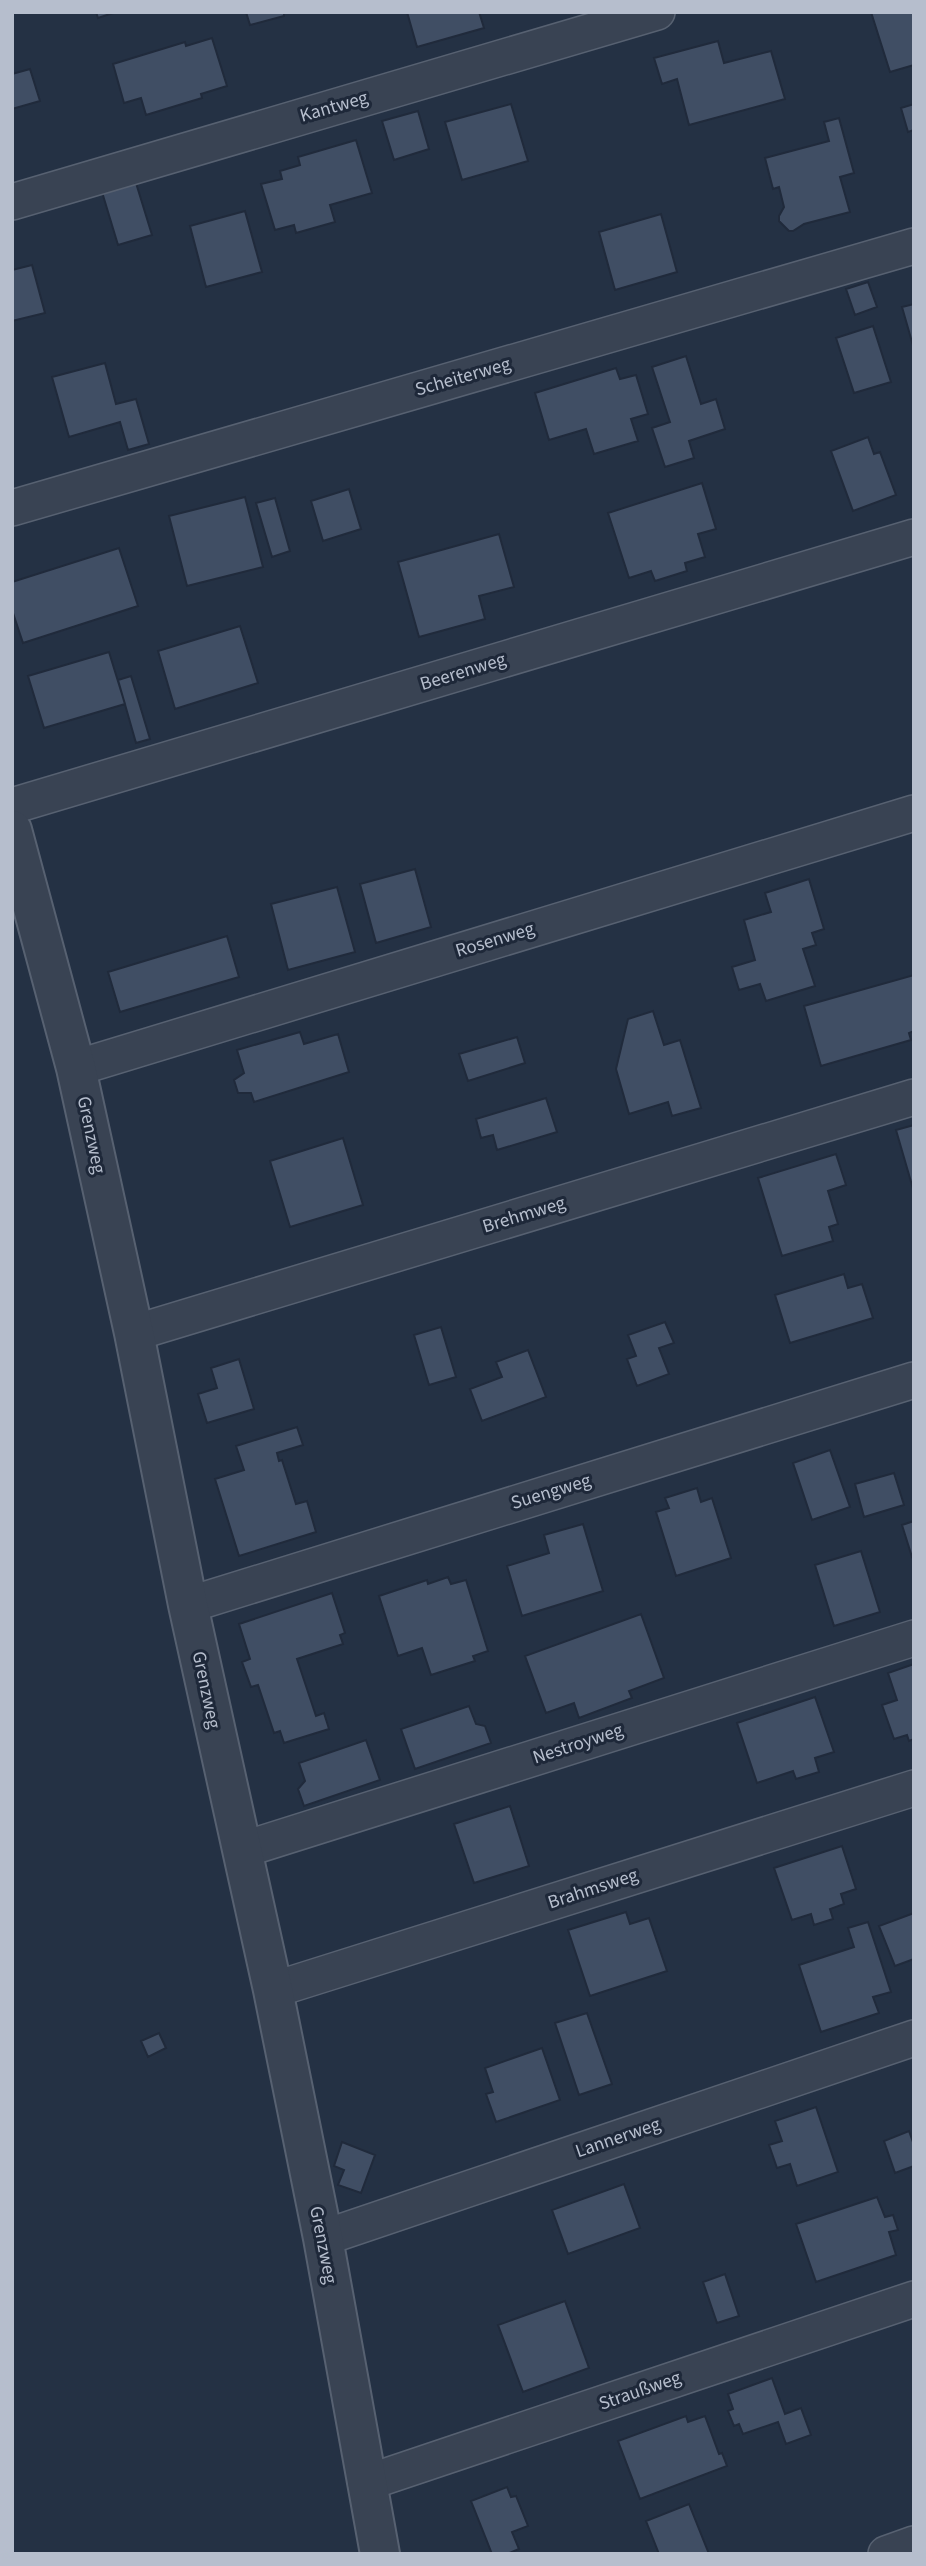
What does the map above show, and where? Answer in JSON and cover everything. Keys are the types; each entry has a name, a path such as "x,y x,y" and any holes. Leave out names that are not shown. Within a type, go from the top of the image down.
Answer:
{"street":[{"name":"Kantweg","path":"12,202 657,12"},
{"name":"Scheiterweg","path":"12,508 914,246"},
{"name":"Beerenweg","path":"12,806 914,537"},
{"name":"Rosenweg","path":"76,1068 914,813"},
{"name":"Grenzweg","path":"12,830 76,1068 134,1334 188,1605 273,1990 323,2238 380,2554"},
{"name":"Brehmweg","path":"134,1334 914,1097"},
{"name":"Suengweg","path":"188,1605 914,1380"},
{"name":"Nestroyweg","path":"242,1850 914,1638"},
{"name":"Brahmsweg","path":"273,1990 914,1788"},
{"name":"Lannerweg","path":"323,2238 914,2038"},
{"name":"Straußweg","path":"366,2483 914,2299"},
{"path":"886,2554 914,2544"}],"building":[{"path":"96,12 116,12 98,18"},
{"path":"246,12 284,12 284,16 250,25"},
{"path":"407,12 479,12 484,28 417,47"},
{"path":"871,12 914,12 914,65 890,72"},
{"path":"212,38 227,86 201,94 202,98 146,115 141,98 124,103 113,64 185,42 186,46"},
{"path":"718,41 724,63 771,51 785,99 689,125 677,79 662,84 654,58"},
{"path":"30,69 40,101 12,109 12,74"},
{"path":"511,104 528,161 462,180 445,122"},
{"path":"914,104 914,130 908,132 901,108"},
{"path":"418,111 429,149 394,160 382,121"},
{"path":"839,118 854,173 840,177 850,212 804,224 789,231 779,221 784,207 779,187 773,189 765,158 829,141 824,122"},
{"path":"356,140 372,193 330,205 335,222 296,233 294,225 275,230 261,184 282,179 280,171 300,165 298,157"},
{"path":"136,183 152,235 118,245 102,192"},
{"path":"245,211 262,272 206,287 190,226"},
{"path":"661,214 677,272 615,290 599,232"},
{"path":"32,265 45,313 12,321 12,270"},
{"path":"868,282 877,307 855,315 846,289"},
{"path":"914,304 914,349 902,307"},
{"path":"873,326 891,382 854,393 836,338"},
{"path":"686,356 701,404 716,399 725,429 689,441 694,458 665,467 652,428 670,422 652,367"},
{"path":"105,363 116,404 136,399 149,444 128,450 120,422 69,437 52,377"},
{"path":"616,368 620,379 636,375 648,414 631,419 638,441 594,454 586,429 549,440 535,393"},
{"path":"868,437 874,454 880,452 896,495 853,511 831,451"},
{"path":"702,483 716,529 698,534 705,557 685,563 687,571 655,581 651,571 629,578 608,513"},
{"path":"349,489 361,529 323,541 311,501"},
{"path":"245,497 263,567 187,586 169,516"},
{"path":"275,498 290,551 272,557 256,503"},
{"path":"499,534 514,587 479,596 485,619 419,637 398,562"},
{"path":"119,548 138,606 23,643 12,610 12,582"},
{"path":"240,626 258,683 175,709 158,651"},
{"path":"109,652 125,704 44,728 28,676"},
{"path":"131,676 150,739 136,743 118,680"},
{"path":"415,869 431,927 376,943 360,884"},
{"path":"809,879 824,929 812,933 816,945 803,949 815,986 766,1001 760,984 739,990 732,967 755,960 744,920 771,912 765,893"},
{"path":"337,887 355,952 288,970 271,904"},
{"path":"227,936 239,977 120,1012 108,972"},
{"path":"914,975 914,1031 909,1033 911,1040 821,1066 804,1006"},
{"path":"653,1011 664,1045 680,1040 701,1108 672,1116 668,1102 629,1114 616,1069 628,1019"},
{"path":"300,1032 304,1044 338,1034 349,1072 254,1102 251,1093 238,1093 234,1080 244,1073 237,1050"},
{"path":"517,1037 525,1063 468,1081 459,1054"},
{"path":"546,1098 557,1132 497,1150 493,1135 481,1138 476,1119"},
{"path":"914,1125 914,1192 896,1130"},
{"path":"343,1138 363,1205 290,1227 270,1161"},
{"path":"836,1154 846,1185 828,1191 838,1224 829,1227 833,1241 782,1256 758,1178"},
{"path":"844,1274 848,1288 862,1284 873,1318 790,1343 775,1295"},
{"path":"665,1322 674,1343 659,1348 669,1374 637,1386 627,1359 636,1356 628,1335"},
{"path":"441,1327 456,1377 429,1385 414,1335"},
{"path":"528,1350 546,1397 482,1421 470,1389 502,1377 496,1362"},
{"path":"239,1359 254,1409 207,1423 198,1394 217,1388 211,1368"},
{"path":"297,1427 303,1445 277,1453 279,1461 282,1460 296,1504 307,1501 316,1532 239,1556 215,1479 244,1470 236,1446"},
{"path":"830,1450 850,1507 812,1520 793,1463"},
{"path":"894,1473 904,1505 864,1517 855,1484"},
{"path":"697,1488 701,1502 712,1498 731,1558 676,1576 656,1512 669,1508 665,1498"},
{"path":"914,1521 914,1556 912,1557 902,1525"},
{"path":"583,1524 603,1591 522,1616 507,1566 549,1553 544,1535"},
{"path":"861,1551 880,1612 834,1626 815,1565"},
{"path":"448,1577 451,1584 466,1580 488,1651 473,1656 475,1661 431,1675 422,1648 398,1656 379,1596 427,1580 428,1584"},
{"path":"332,1593 345,1633 340,1635 343,1644 297,1659 316,1716 324,1713 329,1729 284,1743 280,1731 274,1733 258,1685 251,1687 242,1662 250,1659 239,1624"},
{"path":"641,1614 664,1678 629,1691 632,1698 579,1718 574,1703 546,1713 525,1656"},
{"path":"914,1664 914,1739 909,1741 907,1735 894,1739 882,1705 897,1700 888,1673"},
{"path":"815,1697 834,1752 815,1758 819,1772 796,1779 793,1771 757,1783 737,1723"},
{"path":"469,1706 476,1724 485,1726 491,1743 415,1769 401,1729"},
{"path":"366,1740 380,1780 304,1806 298,1789 305,1781 299,1763"},
{"path":"510,1806 529,1866 474,1883 454,1824"},
{"path":"842,1846 856,1889 841,1894 844,1904 830,1909 833,1919 814,1925 811,1914 792,1920 774,1868"},
{"path":"626,1912 630,1924 649,1918 667,1971 590,1996 568,1930"},
{"path":"914,1913 914,1959 895,1966 879,1926"},
{"path":"868,1922 891,1992 873,1997 879,2013 821,2032 799,1965 854,1947 848,1928"},
{"path":"587,2013 612,2084 579,2095 555,2023"},
{"path":"159,2033 166,2048 148,2057 141,2041"},
{"path":"542,2048 560,2100 496,2122 486,2094 493,2092 485,2068"},
{"path":"816,2107 838,2172 797,2186 790,2164 777,2168 769,2145 782,2141 775,2121"},
{"path":"909,2131 914,2145 914,2166 895,2173 884,2141"},
{"path":"342,2142 375,2155 361,2193 338,2185 344,2170 334,2166"},
{"path":"624,2184 640,2228 568,2254 552,2210"},
{"path":"877,2197 885,2217 893,2215 898,2230 889,2232 896,2255 816,2282 796,2224"},
{"path":"725,2274 739,2316 717,2323 703,2282"},
{"path":"565,2301 589,2368 523,2392 498,2325"},
{"path":"772,2378 785,2414 801,2408 811,2435 786,2444 778,2422 743,2434 739,2424 734,2426 728,2411 733,2409 728,2394"},
{"path":"686,2416 688,2422 705,2416 719,2454 722,2453 727,2466 640,2499 618,2441"},
{"path":"507,2487 511,2497 516,2496 528,2526 512,2532 519,2549 507,2554 492,2554 471,2501"},
{"path":"689,2504 709,2554 659,2554 646,2521"}]}
